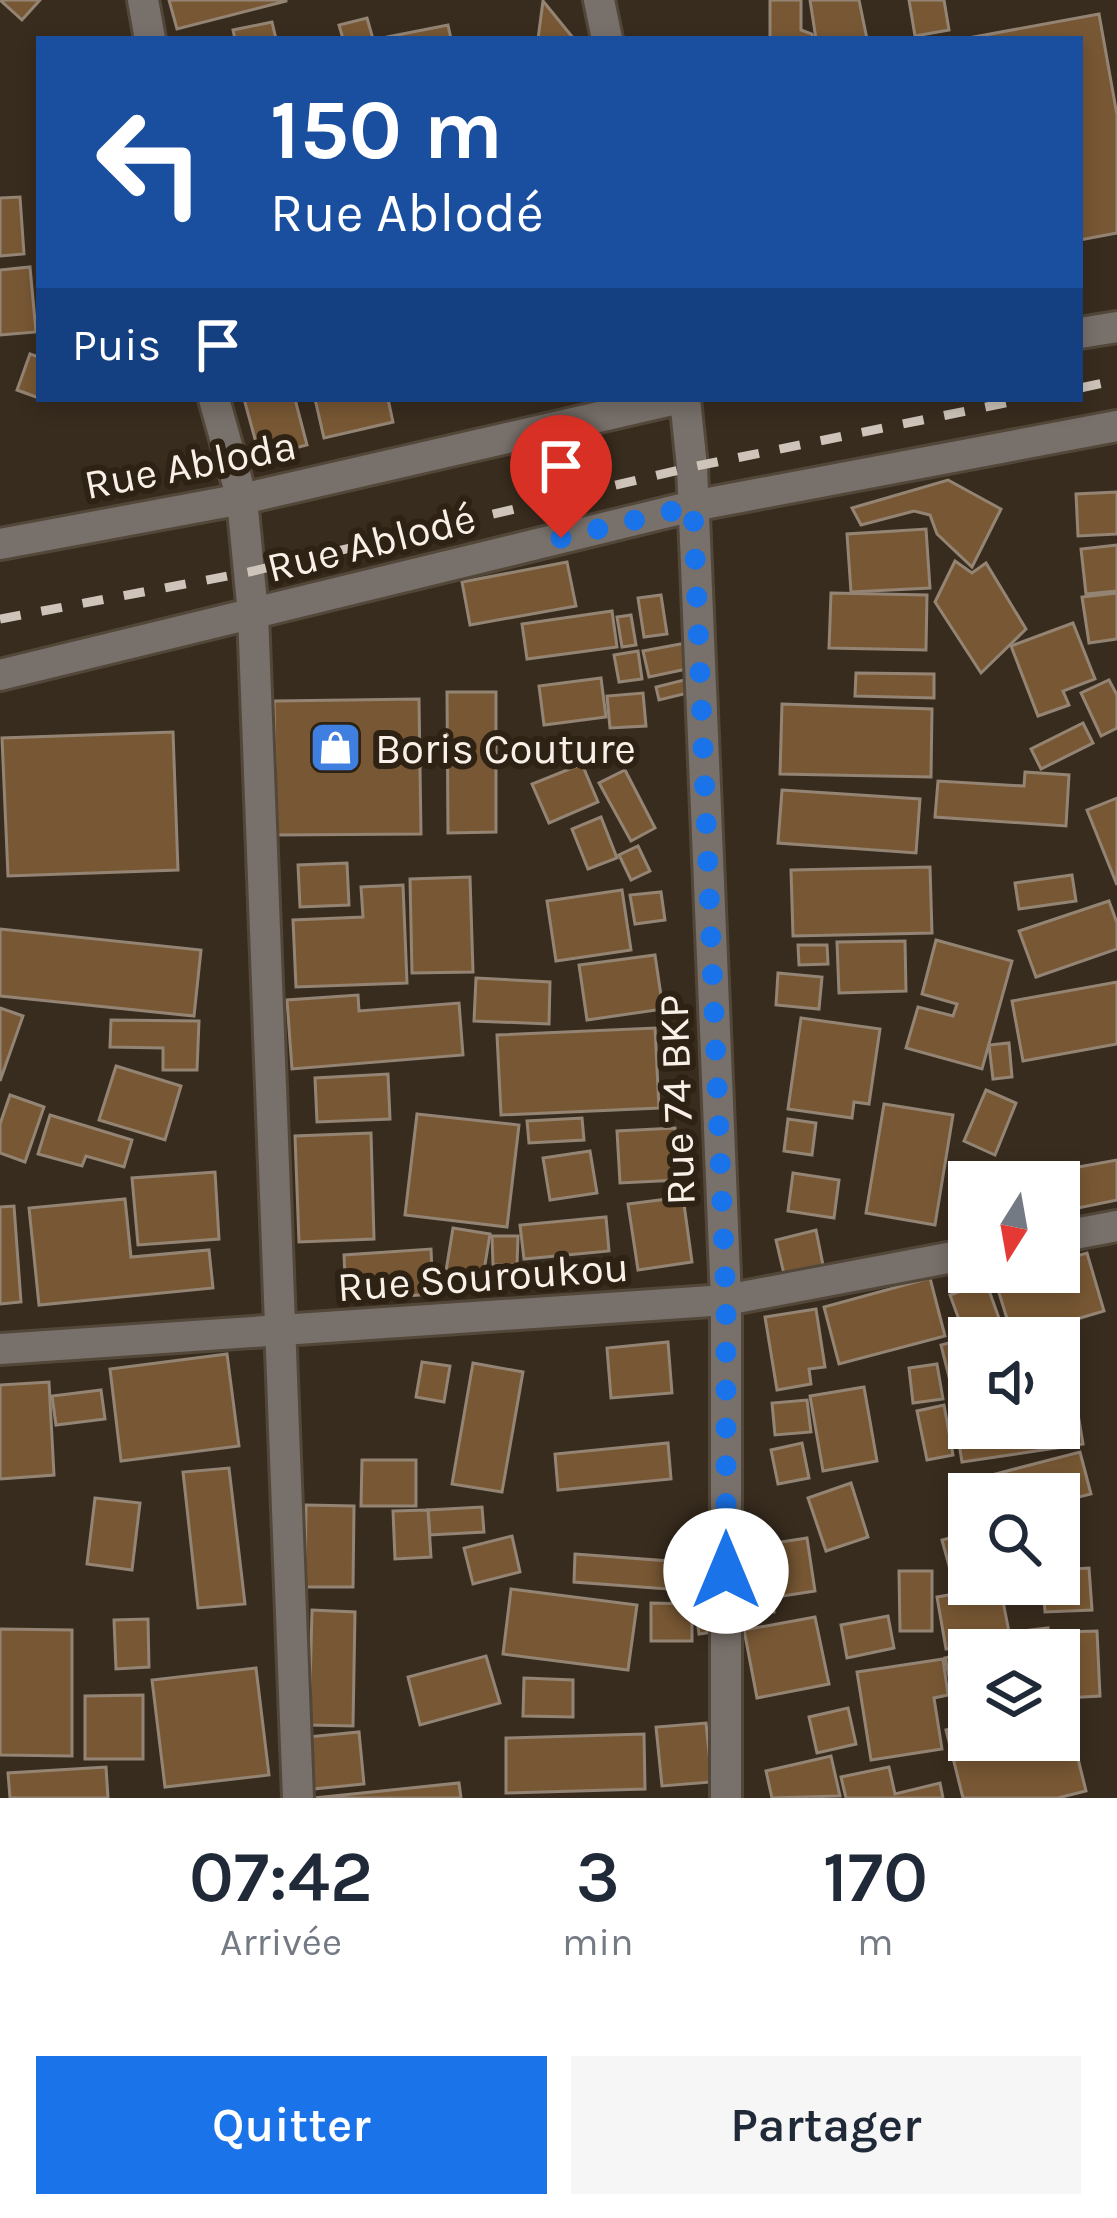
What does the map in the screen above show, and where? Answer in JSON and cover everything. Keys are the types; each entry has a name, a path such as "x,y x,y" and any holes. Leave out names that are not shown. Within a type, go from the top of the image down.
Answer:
{"street":[{"path":"143,0 149,36"},
{"path":"599,0 606,36"},
{"path":"1083,333 1117,327"},
{"path":"215,402 242,499 253,614 298,1798"},
{"name":"Rue Abloda","path":"0,544 242,499 668,402"},
{"name":"Rue 74 BKP","path":"681,402 693,506 726,1300 726,1798"},
{"name":"Rue Ablodé","path":"0,676 693,506 1117,426"},
{"path":"1080,1233 1117,1226"},
{"name":"Rue Souroukou","path":"0,1349 726,1300 948,1258"}],"building":[{"path":"0,0 40,0 22,20"},
{"path":"169,0 286,0 286,1 177,29"},
{"path":"770,0 801,0 801,30 812,36 770,36"},
{"path":"810,0 859,0 866,36 816,36"},
{"path":"909,0 944,0 949,30 915,36"},
{"path":"543,1 572,36 538,36"},
{"path":"1099,14 1117,115 1117,233 1083,239 1083,36 979,36"},
{"path":"367,18 372,36 342,36 339,25"},
{"path":"272,22 275,36 234,36 233,30"},
{"path":"448,25 450,36 392,36"},
{"path":"20,197 24,254 0,256 0,198"},
{"path":"30,267 36,332 0,335 0,270"},
{"path":"30,354 36,356 36,397 17,390"},
{"path":"245,402 296,402 307,445 260,457"},
{"path":"316,402 389,402 393,422 324,438"},
{"path":"948,480 1001,509 972,567 937,534 930,515 914,511 861,525 852,508"},
{"path":"1117,492 1117,534 1078,536 1076,494"},
{"path":"926,529 930,588 851,592 847,534"},
{"path":"1117,545 1117,591 1086,594 1081,549"},
{"path":"955,561 972,573 986,563 1026,629 981,673 935,602"},
{"path":"567,562 576,606 470,625 462,582"},
{"path":"831,593 927,595 926,650 829,648"},
{"path":"1117,593 1117,639 1089,643 1082,597"},
{"path":"661,595 667,634 644,637 638,598"},
{"path":"612,611 617,647 527,659 522,624"},
{"path":"631,615 636,645 622,647 617,617"},
{"path":"1073,623 1095,679 1063,691 1069,705 1038,716 1011,646"},
{"path":"691,642 696,667 649,677 643,651"},
{"path":"638,651 642,679 619,682 614,655"},
{"path":"856,673 934,674 934,698 855,696"},
{"path":"601,678 606,717 544,725 539,686"},
{"path":"684,680 688,693 659,700 656,687"},
{"path":"1109,680 1117,695 1117,728 1101,736 1081,693"},
{"path":"447,692 496,692 496,832 448,833"},
{"path":"643,693 646,726 610,728 607,696"},
{"path":"419,699 421,834 276,835 274,701"},
{"path":"782,704 932,709 931,777 780,774"},
{"path":"1083,723 1093,743 1041,769 1031,749"},
{"path":"173,732 178,870 8,876 2,738"},
{"path":"582,764 598,802 549,823 532,784"},
{"path":"625,770 655,828 631,841 599,783"},
{"path":"1025,772 1069,775 1066,826 935,817 938,781 1024,786"},
{"path":"782,790 920,799 916,853 778,843"},
{"path":"1117,798 1117,885 1087,810"},
{"path":"601,817 617,858 588,869 572,829"},
{"path":"638,846 650,871 631,880 619,855"},
{"path":"347,863 349,905 300,907 298,865"},
{"path":"930,867 932,933 793,936 791,870"},
{"path":"1072,875 1076,901 1019,909 1015,883"},
{"path":"470,877 473,972 412,973 410,879"},
{"path":"403,885 407,983 296,987 293,920 363,917 361,887"},
{"path":"622,890 631,950 556,961 547,901"},
{"path":"661,892 665,920 635,924 630,895"},
{"path":"1109,901 1117,923 1117,949 1036,977 1019,931"},
{"path":"0,929 201,950 194,1016 0,996"},
{"path":"936,940 1012,961 982,1069 906,1048 918,1007 953,1016 957,1004 922,994"},
{"path":"905,941 906,991 839,993 837,942"},
{"path":"798,945 827,945 828,964 799,965"},
{"path":"655,955 663,1009 587,1020 579,965"},
{"path":"778,973 822,977 819,1009 776,1005"},
{"path":"476,978 550,982 549,1024 474,1021"},
{"path":"1117,982 1117,1044 1023,1061 1012,1001"},
{"path":"358,995 359,1011 459,1003 463,1055 292,1069 287,1000"},
{"path":"0,1008 23,1016 0,1081"},
{"path":"801,1018 880,1029 869,1104 854,1102 852,1118 788,1109"},
{"path":"111,1020 199,1021 197,1070 163,1070 163,1048 110,1047"},
{"path":"655,1028 659,1108 501,1115 497,1035"},
{"path":"1009,1043 1012,1077 993,1079 989,1045"},
{"path":"116,1066 181,1086 165,1140 99,1120"},
{"path":"388,1074 390,1119 317,1122 315,1078"},
{"path":"986,1090 1016,1103 995,1155 964,1141"},
{"path":"10,1095 44,1107 25,1162 0,1153 0,1124"},
{"path":"884,1104 953,1115 935,1225 866,1213"},
{"path":"417,1114 519,1125 507,1227 405,1215"},
{"path":"50,1115 132,1140 124,1167 86,1156 82,1166 38,1154"},
{"path":"582,1118 584,1140 529,1143 527,1121"},
{"path":"788,1119 816,1123 812,1155 784,1151"},
{"path":"675,1128 678,1180 620,1183 617,1131"},
{"path":"371,1133 374,1239 299,1242 295,1136"},
{"path":"590,1151 597,1193 550,1200 543,1158"},
{"path":"1117,1160 1117,1200 1080,1208 1080,1167"},
{"path":"215,1172 219,1239 138,1245 132,1178"},
{"path":"793,1173 839,1180 834,1218 788,1211"},
{"path":"683,1197 692,1262 638,1270 628,1204"},
{"path":"125,1199 131,1257 209,1250 213,1288 39,1305 29,1208"},
{"path":"14,1206 21,1302 0,1304 0,1207"},
{"path":"606,1217 609,1251 524,1259 520,1225"},
{"path":"453,1228 490,1234 482,1283 445,1277"},
{"path":"816,1230 823,1265 784,1274 776,1240"},
{"path":"492,1236 518,1236 517,1265 493,1265"},
{"path":"431,1249 433,1294 346,1300 344,1255"},
{"path":"1087,1253 1104,1311 1080,1318 1006,1317 999,1293 1080,1293 1080,1255"},
{"path":"930,1278 945,1336 839,1364 824,1307"},
{"path":"990,1293 999,1317 958,1317 950,1295"},
{"path":"816,1309 825,1367 809,1369 811,1384 777,1390 765,1317"},
{"path":"668,1342 672,1393 611,1398 607,1348"},
{"path":"948,1343 948,1373 941,1345"},
{"path":"227,1354 239,1446 121,1461 110,1369"},
{"path":"422,1362 450,1366 444,1402 416,1397"},
{"path":"473,1363 523,1372 502,1492 452,1484"},
{"path":"937,1364 943,1399 913,1403 909,1368"},
{"path":"49,1382 54,1475 0,1479 0,1385"},
{"path":"864,1387 877,1461 823,1471 810,1396"},
{"path":"101,1390 105,1419 56,1425 52,1396"},
{"path":"807,1400 811,1432 775,1435 772,1403"},
{"path":"944,1405 948,1449 953,1455 927,1460 917,1411"},
{"path":"668,1443 671,1479 558,1490 555,1454"},
{"path":"802,1443 809,1478 778,1484 771,1450"},
{"path":"960,1449 1049,1449 962,1462"},
{"path":"1080,1452 1091,1494 1080,1497 1080,1473 999,1473"},
{"path":"362,1460 416,1460 416,1506 361,1506"},
{"path":"229,1468 245,1604 198,1608 183,1472"},
{"path":"851,1483 868,1537 826,1551 808,1498"},
{"path":"95,1498 140,1503 132,1570 87,1564"},
{"path":"306,1505 354,1506 353,1587 305,1587"},
{"path":"482,1507 484,1532 430,1535 428,1510"},
{"path":"428,1510 431,1557 395,1559 393,1511"},
{"path":"512,1536 520,1572 473,1584 464,1548"},
{"path":"807,1538 815,1591 776,1597 768,1544"},
{"path":"766,1551 774,1612 742,1615 735,1555"},
{"path":"575,1554 683,1562 681,1590 574,1582"},
{"path":"1089,1568 1092,1610 1045,1612 1044,1605 1080,1605 1080,1569"},
{"path":"899,1571 932,1571 932,1631 900,1631"},
{"path":"714,1580 721,1631 699,1634 692,1582"},
{"path":"511,1589 637,1605 628,1670 503,1654"},
{"path":"948,1595 948,1605 1004,1605 1008,1629 948,1629 946,1649 937,1597"},
{"path":"651,1603 692,1604 692,1641 651,1641"},
{"path":"312,1610 355,1612 353,1726 309,1725"},
{"path":"888,1616 894,1648 847,1658 841,1625"},
{"path":"815,1617 829,1684 757,1698 744,1630"},
{"path":"148,1619 149,1667 116,1669 114,1620"},
{"path":"0,1629 72,1630 72,1756 0,1755"},
{"path":"1097,1631 1100,1696 1080,1697 1080,1632"},
{"path":"486,1656 500,1703 420,1725 408,1677"},
{"path":"943,1659 948,1695 934,1698 942,1749 871,1760 857,1672"},
{"path":"256,1668 269,1775 165,1787 152,1680"},
{"path":"524,1678 573,1680 573,1717 523,1716"},
{"path":"143,1695 143,1759 85,1759 85,1696"},
{"path":"848,1708 856,1744 817,1753 809,1717"},
{"path":"706,1723 712,1782 662,1786 656,1727"},
{"path":"359,1732 364,1784 313,1789 307,1737"},
{"path":"644,1734 645,1789 506,1793 506,1738"},
{"path":"831,1756 840,1796 772,1798 766,1771"},
{"path":"954,1761 1079,1761 1086,1791 1058,1798 963,1798"},
{"path":"106,1767 108,1798 10,1798 8,1773"},
{"path":"889,1767 895,1794 940,1783 943,1798 846,1798 841,1777"},
{"path":"459,1783 461,1798 314,1798"}],"railway":[{"path":"1083,387 1117,380"},
{"path":"0,619 249,572 692,467 1010,402"}],"place":[{"name":"Boris Couture","path":"336,748"}],"route":[{"path":"561,538 693,506 726,1300 726,1571"}]}
